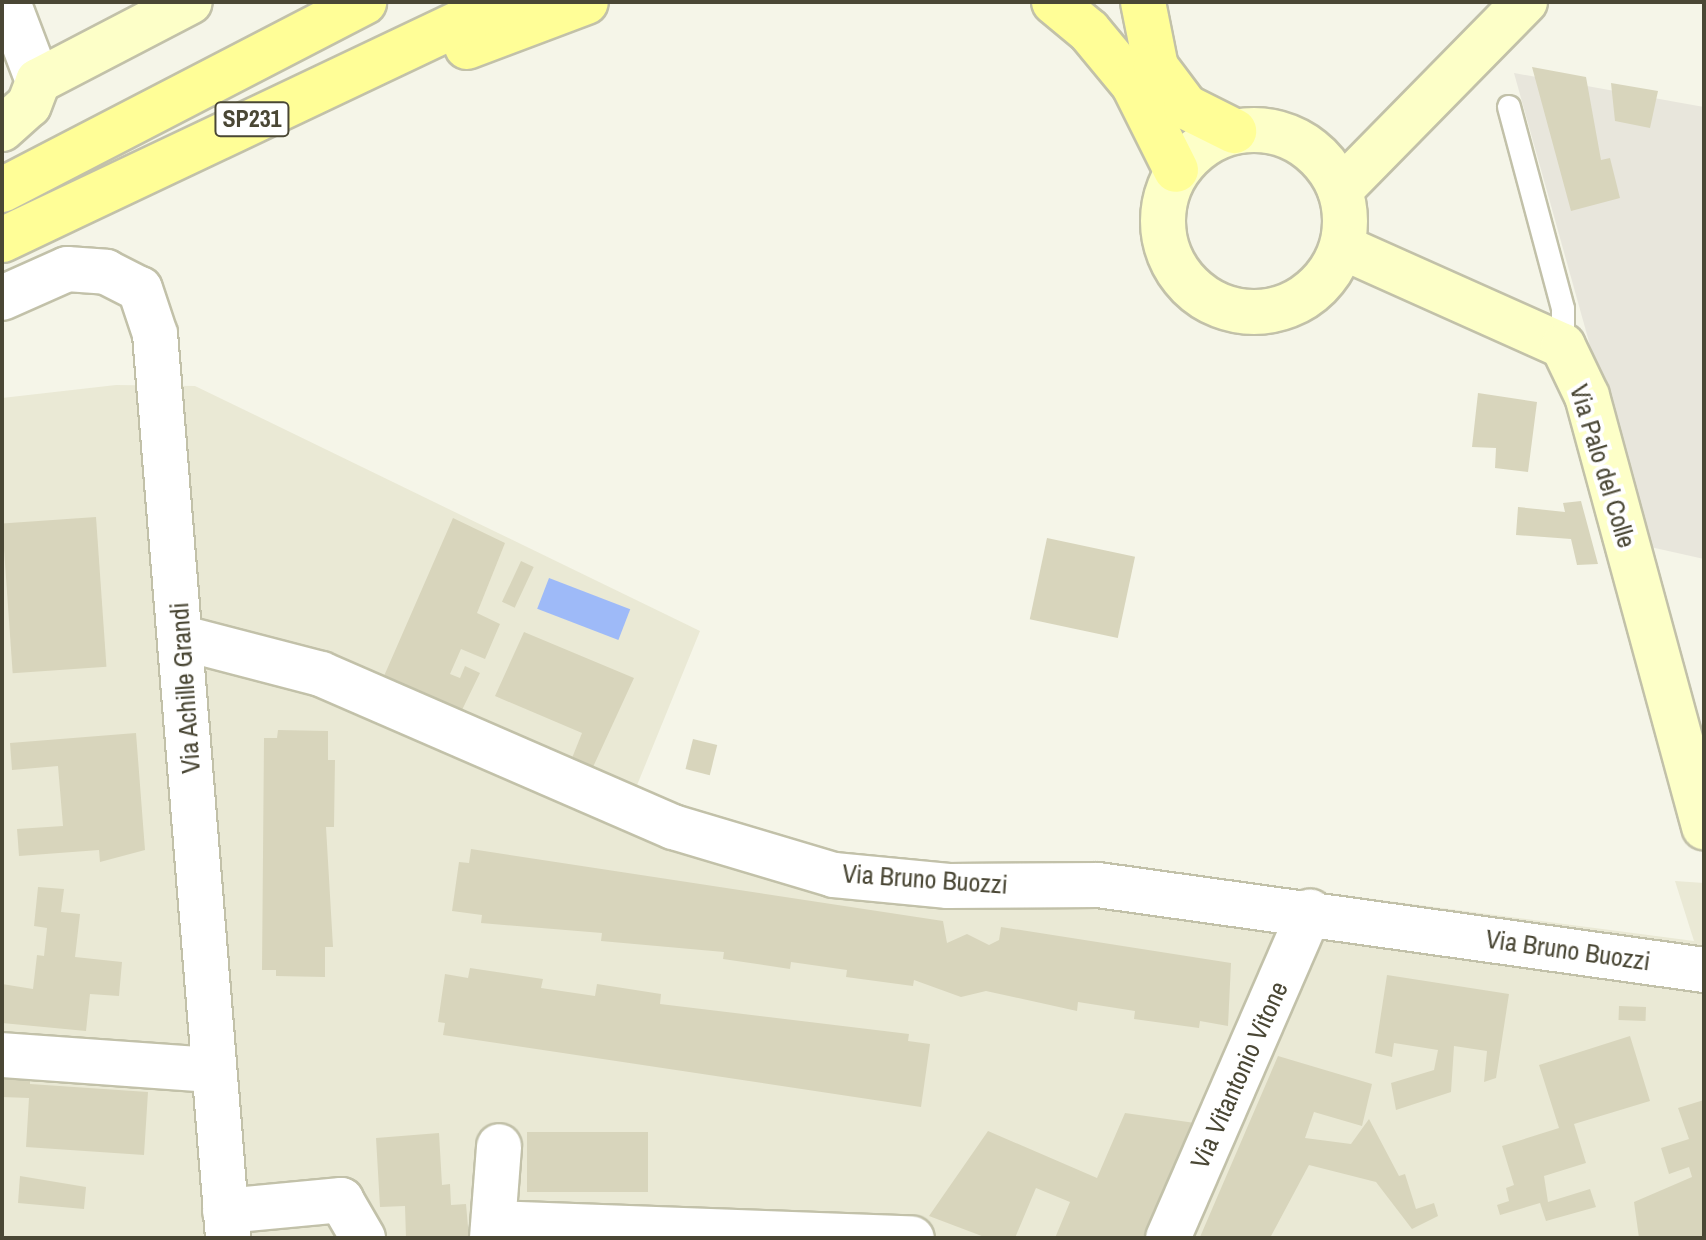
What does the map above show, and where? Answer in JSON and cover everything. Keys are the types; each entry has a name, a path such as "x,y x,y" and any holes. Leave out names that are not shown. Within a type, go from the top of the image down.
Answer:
{"main road":[{"path":"19,181 255,29 312,2"},
{"name":"SP231","path":"19,181 364,2"},
{"name":"SP231","path":"2,240 504,2"},
{"path":"158,164 586,2"},
{"path":"1054,2 1089,31 1133,84 1176,170"},
{"path":"1143,2 1156,67 1186,107 1234,131"}],"street":[{"path":"2,129 29,105 38,81 8,2"},
{"path":"38,81 190,2"},
{"path":"1340,190 1525,2"},
{"path":"1315,152 1447,79"},
{"path":"1263,129 1315,152 1340,190 1334,262 1303,299 1274,310 1242,312 1187,285 1170,259 1162,230 1164,199 1176,170 1207,141 1234,131 1263,129"},
{"path":"1334,262 1428,290 1563,346"},
{"name":"Via Achille Grandi","path":"2,298 67,269 106,272 140,289 155,334 183,638 210,1070 226,1224"},
{"name":"Via Palo del Colle","path":"1563,346 1587,396 1704,827"},
{"name":"Via Bruno Buozzi","path":"183,638 321,674 673,827 834,875 948,886 1098,885 1310,912 1704,970"},
{"name":"Via Vitantonio Vitone","path":"1168,1238 1310,912"},
{"path":"2,1055 210,1070"},
{"path":"499,1146 493,1230 912,1238"},
{"path":"226,1224 341,1200 363,1238"}],"lane":[{"name":"Via Palo del Colle","path":"1509,107 1563,309 1563,346"}],"shaded area":[{"path":"1514,73 1704,107 1704,559 1646,546"},
{"path":"116,385 195,386 700,631 633,795 838,853 940,862 1097,863 1694,941 1675,881 1704,883 1704,1238 2,1238 2,398"}],"water":[{"path":"549,578 630,609 618,640 537,609"}],"building":[{"path":"1532,67 1586,77 1601,160 1610,158 1620,198 1571,211"},
{"path":"1611,83 1658,91 1650,128 1615,121"},
{"path":"1478,393 1537,402 1528,472 1495,468 1496,448 1472,447"},
{"path":"1581,501 1598,564 1577,565 1571,539 1516,535 1518,507 1565,512 1563,503"},
{"path":"96,517 106,667 13,673 2,524"},
{"path":"453,518 505,543 477,613 500,624 485,659 461,649 450,674 460,678 465,666 480,673 462,710 384,676"},
{"path":"1047,538 1135,557 1118,638 1030,619"},
{"path":"521,561 534,567 515,608 502,602"},
{"path":"524,632 634,678 593,767 572,758 582,733 495,696"},
{"path":"278,730 328,731 328,760 335,760 334,827 326,827 333,947 325,947 325,977 276,976 276,970 262,970 264,738 277,738"},
{"path":"136,733 145,850 100,862 99,850 19,856 17,829 63,826 58,766 12,770 10,743"},
{"path":"693,739 717,745 710,775 686,769"},
{"path":"471,849 943,921 947,943 967,934 989,945 999,940 1001,927 1231,963 1228,1026 1200,1021 1199,1028 1134,1019 1135,1011 1078,1002 1077,1011 986,991 961,997 914,980 913,986 846,977 847,970 791,962 790,969 723,959 724,952 601,941 602,933 481,923 482,915 452,911 459,862 469,863"},
{"path":"38,887 64,889 61,912 80,914 75,957 122,962 119,996 90,994 86,1031 2,1023 2,984 33,989 37,955 44,956 47,928 34,926"},
{"path":"470,968 543,979 541,988 595,996 597,984 661,994 660,1004 909,1034 908,1041 930,1044 921,1107 443,1035 445,1023 438,1022 445,974 468,978"},
{"path":"1387,975 1509,994 1496,1078 1484,1082 1487,1051 1454,1046 1451,1092 1396,1110 1391,1083 1434,1070 1438,1050 1394,1043 1392,1057 1375,1053"},
{"path":"1619,1006 1646,1007 1645,1021 1619,1020"},
{"path":"1630,1036 1650,1101 1574,1124 1586,1163 1544,1176 1548,1202 1590,1189 1596,1207 1546,1221 1540,1203 1500,1215 1497,1205 1509,1201 1506,1188 1514,1185 1502,1146 1559,1128 1539,1065"},
{"path":"1278,1056 1372,1084 1362,1126 1314,1112 1305,1138 1351,1144 1369,1119 1399,1176 1405,1174 1416,1209 1434,1203 1438,1216 1412,1229 1376,1182 1309,1165 1270,1238 1200,1237"},
{"path":"2,1075 30,1077 30,1084 148,1092 144,1155 26,1147 29,1098 2,1097"},
{"path":"1704,1100 1704,1238 1639,1238 1634,1202 1692,1177 1689,1167 1669,1174 1661,1148 1689,1139 1678,1108"},
{"path":"1125,1113 1195,1123 1148,1238 1055,1238 1070,1202 1036,1188 1015,1238 987,1238 929,1216 988,1131 1097,1178"},
{"path":"527,1132 648,1132 648,1192 527,1192"},
{"path":"439,1133 442,1185 450,1184 451,1205 466,1204 469,1238 406,1238 405,1206 380,1207 376,1138"},
{"path":"20,1176 86,1187 84,1209 18,1203"}]}
